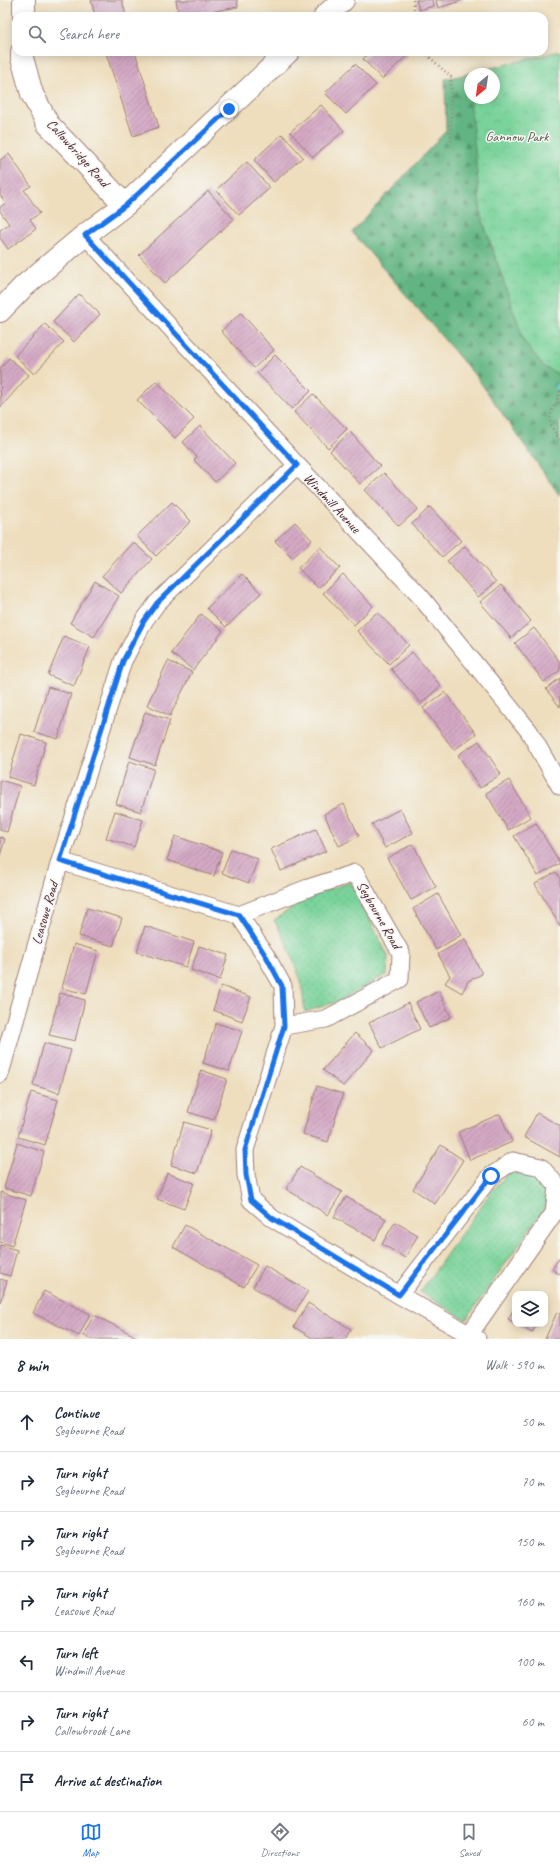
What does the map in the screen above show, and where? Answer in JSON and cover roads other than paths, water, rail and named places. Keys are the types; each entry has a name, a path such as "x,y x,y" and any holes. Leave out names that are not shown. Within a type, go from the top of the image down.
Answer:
{"street":[{"path":"24,0 24,12"},
{"path":"330,12 344,0"},
{"name":"Callowbridge Road","path":"22,56 32,94 48,124 126,205"},
{"path":"0,311 22,287 85,235 126,205 284,56"},
{"name":"Windmill Avenue","path":"85,235 420,596 529,731 560,786"},
{"name":"Leasowe Road","path":"0,1074 60,861 123,661 144,621 157,603 297,465"},
{"path":"60,861 239,915 266,956 282,986 284,1026 245,1150 246,1175 251,1200 272,1218 399,1295 473,1337 554,1213 557,1186 542,1167 513,1161 491,1176 399,1295"},
{"name":"Segbourne Road","path":"239,915 308,888 355,873 401,953 400,979 326,1019 284,1026"}],"park label":[{"name":"Gannow Park","path":"517,136"}]}
